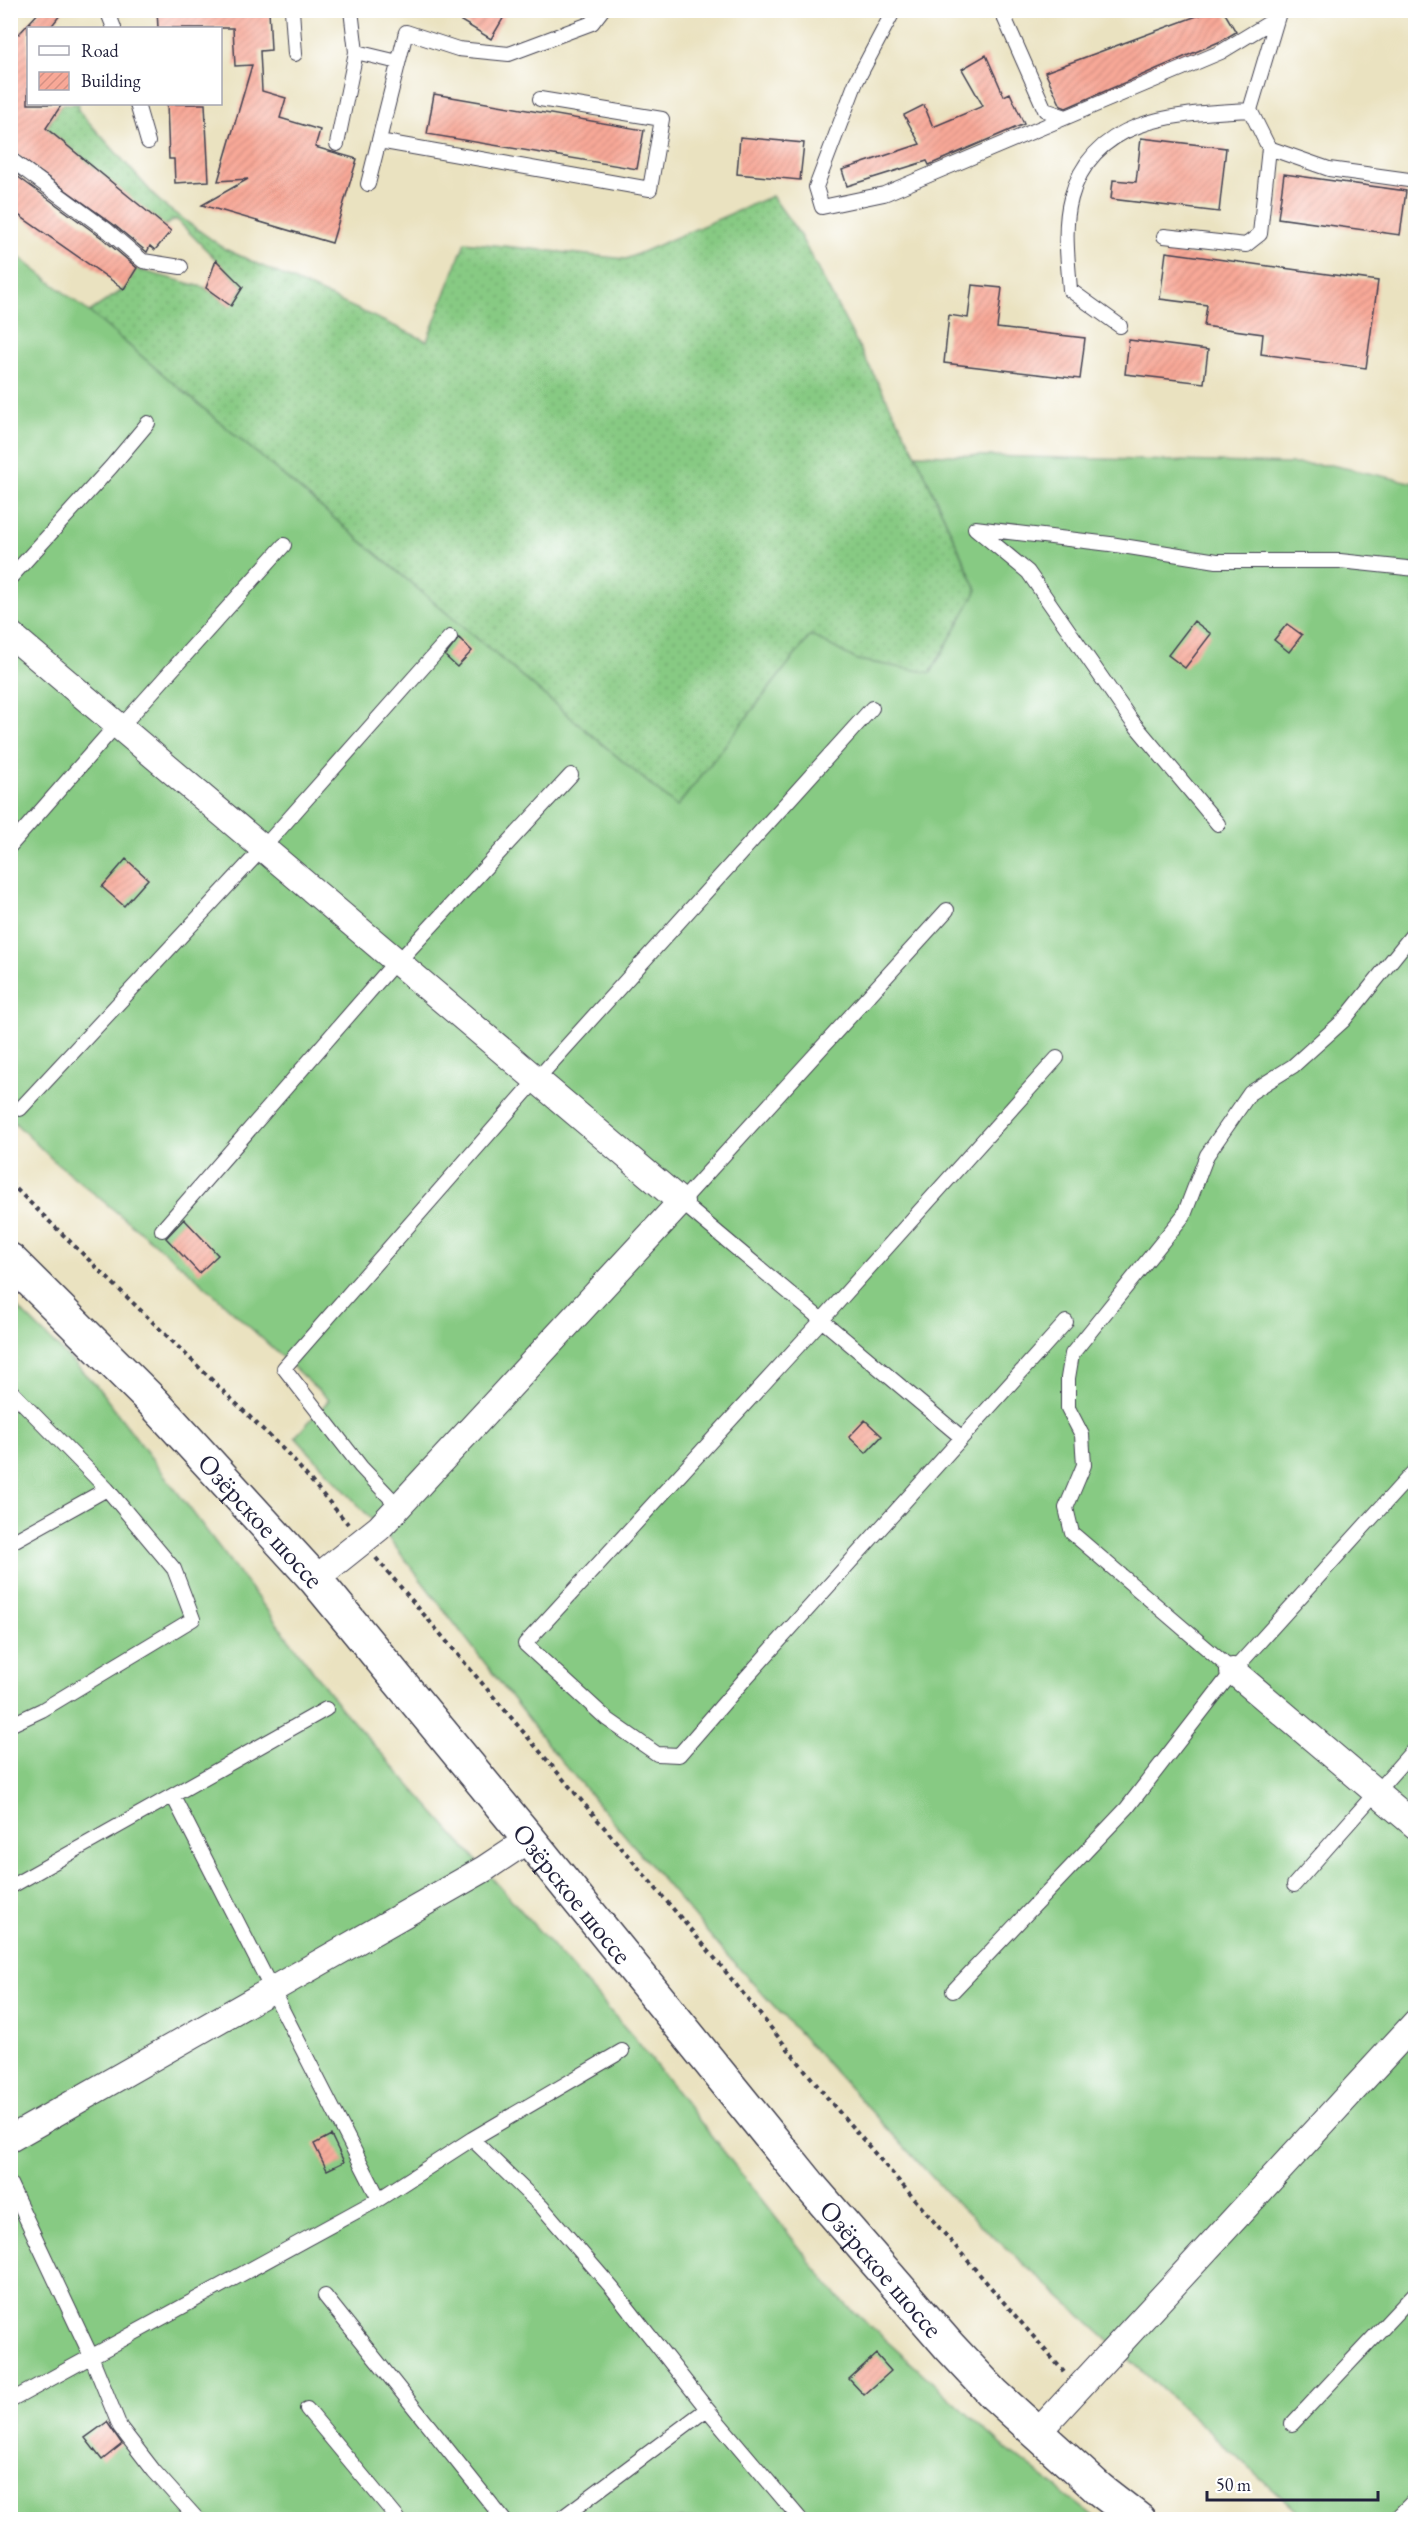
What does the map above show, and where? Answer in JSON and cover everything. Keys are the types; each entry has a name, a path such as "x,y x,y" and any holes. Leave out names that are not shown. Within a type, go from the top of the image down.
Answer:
{"main road":[{"name":"Озёрское шоссе","path":"10,1260 153,1402 315,1579 811,2187 949,2346 994,2394 1099,2489 1140,2520"}],"street":[{"path":"10,634 681,1202 399,1507 315,1579"},
{"path":"1233,1671 1416,1826"},
{"path":"10,2139 484,1869 529,1839"},
{"path":"1037,2433 1416,2022"},
{"path":"1403,2520 1416,2507"}],"lane":[{"path":"107,10 114,27"},
{"path":"292,10 295,54"},
{"path":"337,144 356,52 351,10"},
{"path":"368,184 406,32 458,49 508,54 591,23 602,10"},
{"path":"894,10 856,82 816,187 822,207 884,194 1221,52 1278,14"},
{"path":"1001,10 1045,110 1066,117"},
{"path":"1164,236 1246,245 1260,234 1269,148 1250,110 1278,14"},
{"path":"356,52 399,62"},
{"path":"379,141 650,189 662,119 540,99"},
{"path":"137,105 148,142"},
{"path":"1120,326 1070,290 1067,241 1071,198 1088,159 1122,131 1176,114 1250,110"},
{"path":"1269,148 1329,169 1416,181"},
{"path":"10,159 108,231 143,261 181,267"},
{"path":"10,578 148,423"},
{"path":"1218,824 1131,720 1028,572 975,528 1110,544 1217,561 1340,561 1416,568"},
{"path":"10,846 117,724 127,720 284,545"},
{"path":"20,1109 263,848 450,637"},
{"path":"399,1507 361,1467 284,1368 537,1079 872,708"},
{"path":"162,1230 390,968 571,775"},
{"path":"947,910 681,1202 962,1437"},
{"path":"1233,1671 1072,1533 1066,1508 1084,1465 1082,1435 1068,1408 1068,1378 1072,1354 1184,1215 1207,1155 1250,1093 1293,1066 1344,1020 1416,930"},
{"path":"1057,1058 821,1321 525,1644 607,1719 657,1754 679,1755 1066,1322"},
{"path":"10,1390 107,1489 174,1569 194,1619 42,1710 10,1725"},
{"path":"953,1991 1127,1808 1233,1671 1416,1469"},
{"path":"10,1544 107,1489"},
{"path":"10,1887 326,1709"},
{"path":"1294,1885 1416,1747"},
{"path":"173,1796 379,2199"},
{"path":"10,2401 379,2199 472,2139 622,2051"},
{"path":"472,2139 542,2207 612,2288 707,2409 801,2520"},
{"path":"10,2184 91,2356 120,2427 154,2471 198,2520"},
{"path":"1292,2424 1416,2292"},
{"path":"325,2296 504,2520"},
{"path":"307,2409 399,2520"},
{"path":"559,2520 707,2409"}],"path":[{"path":"10,1183 289,1455 713,1956 834,2106 1079,2388"}],"green space":[{"path":"61,105 79,105 78,110 162,204 225,249 427,341 465,242 626,259 772,196 798,232 916,454 977,591 930,673 857,660 810,636 677,807 89,312 124,289 136,269 206,288 230,306 243,287 176,219 164,226 46,128"},
{"path":"10,250 89,312 677,807 811,635 857,660 931,673 977,590 916,454 1331,465 1415,483 1416,2507 1403,2519 1306,2519 956,2203 724,1952 548,1745 387,1536 295,1437 329,1400 193,1275 52,1159 11,1119"},
{"path":"10,1300 96,1385 342,1709 636,2040 839,2298 1002,2445 1097,2519 11,2519"}],"building":[{"path":"41,10 64,10 51,27 27,27 27,105 61,105 46,128 171,231 155,250 150,246 147,252 113,224 10,150 10,27 19,34"},
{"path":"157,10 269,10 271,50 260,51 262,91 286,98 280,118 320,130 315,147 357,159 332,243 202,205 248,179 218,181 252,65 235,66 233,28 158,27"},
{"path":"443,10 508,10 491,39"},
{"path":"1213,10 1223,10 1236,32 1221,41 1066,108 1061,106 1045,72"},
{"path":"986,55 1004,96 1010,93 1024,124 929,165 927,161 847,186 842,170 920,144 904,115 924,105 933,127 983,106 962,69"},
{"path":"434,94 644,130 637,169 427,134"},
{"path":"167,105 205,105 209,181 175,183 174,159 169,159"},
{"path":"740,137 804,143 800,180 737,174"},
{"path":"1141,138 1226,148 1219,212 1111,199 1113,180 1136,182"},
{"path":"10,171 102,238 137,268 124,289 10,209"},
{"path":"1284,174 1406,191 1400,235 1278,218"},
{"path":"1166,252 1378,281 1366,368 1261,354 1263,334 1204,326 1207,305 1160,299"},
{"path":"216,260 243,287 231,306 206,288"},
{"path":"972,285 1002,288 997,328 1085,338 1080,379 944,363 949,315 968,318"},
{"path":"1129,340 1208,350 1204,383 1125,374"},
{"path":"1194,621 1211,634 1185,668 1168,655"},
{"path":"1287,624 1302,635 1289,652 1274,640"},
{"path":"459,638 472,651 457,667 445,656"},
{"path":"126,859 148,879 124,906 102,887"},
{"path":"184,1219 218,1255 199,1273 166,1238"},
{"path":"865,1420 882,1436 866,1453 849,1437"},
{"path":"331,2135 344,2162 327,2170 314,2144"},
{"path":"876,2354 891,2371 864,2395 849,2379"},
{"path":"107,2422 122,2444 102,2460 85,2438"}]}
